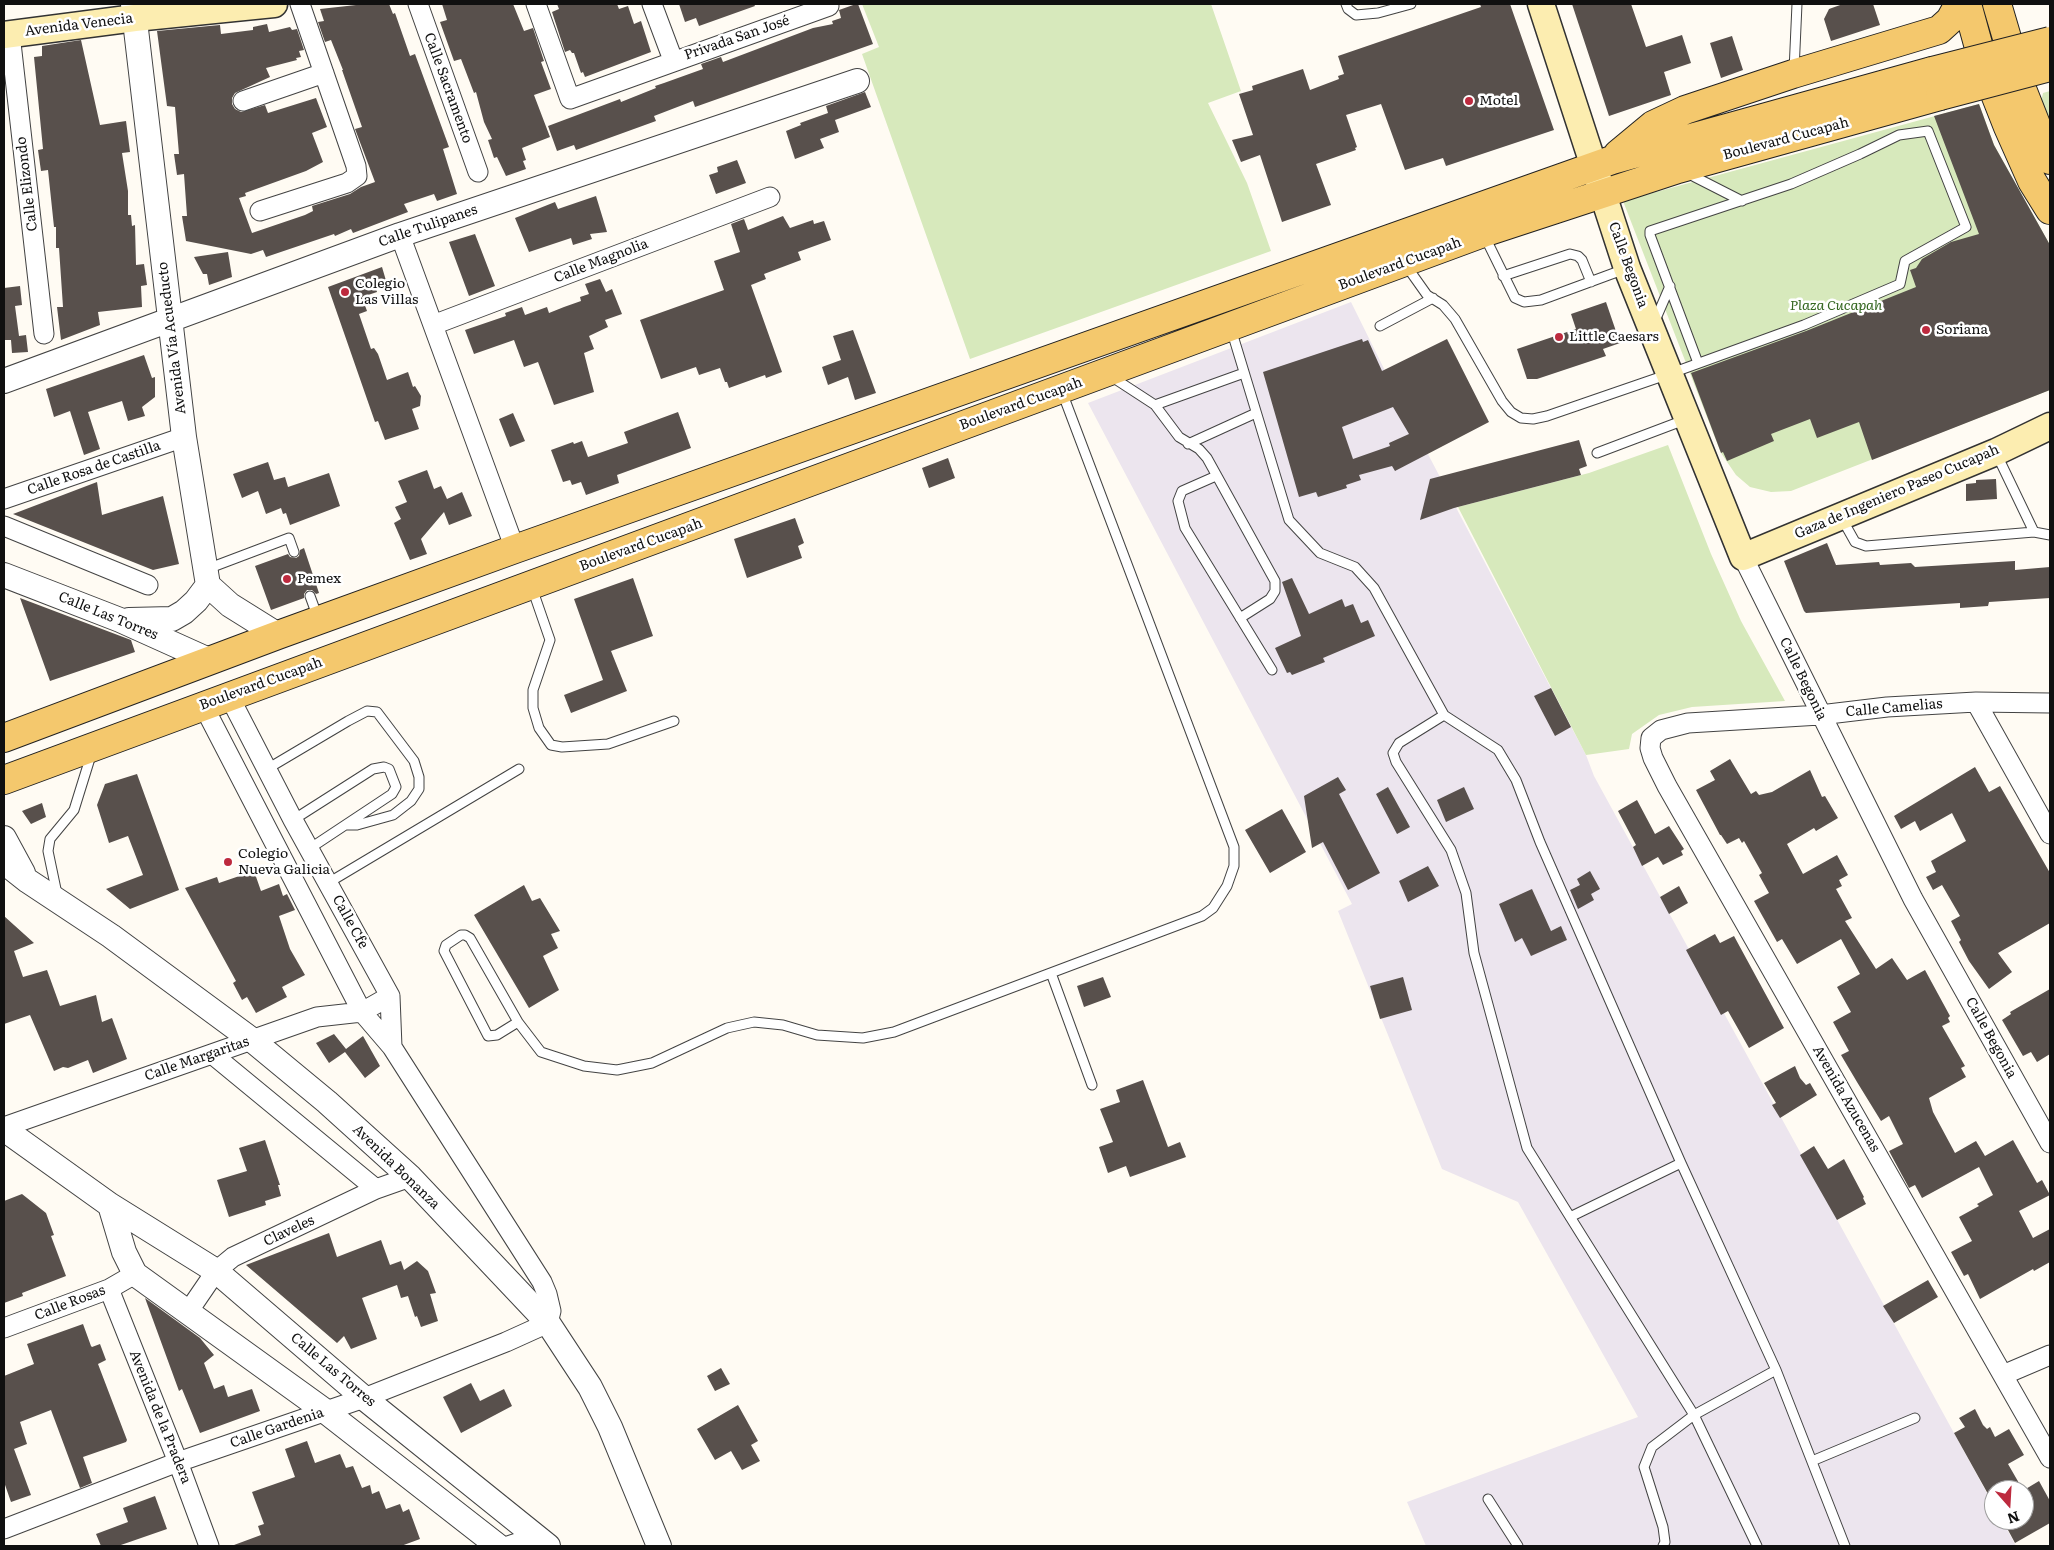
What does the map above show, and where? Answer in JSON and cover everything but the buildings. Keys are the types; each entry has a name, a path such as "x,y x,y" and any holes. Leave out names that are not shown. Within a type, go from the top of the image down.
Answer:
{"main road":[{"name":"Avenida Venecia","path":"7,34 134,11 274,4"},
{"name":"Calle Begonia","path":"1541,4 1603,163 1603,192 1627,268 1743,557"},
{"path":"1603,163 1653,125 1684,110 1939,30 1950,20 1959,4"},
{"path":"1967,4 1984,66 2008,127 2032,181 2050,210"},
{"path":"1997,4 2022,89 2050,160"},
{"name":"Boulevard Cucapah","path":"4,780 1483,233 1678,168 1895,122 1936,83 2050,41"},
{"name":"Boulevard Cucapah","path":"4,738 278,635 315,608 515,549 1603,163 1936,83 2050,67"},
{"name":"Gaza de Ingeniero Paseo Cucapah","path":"1743,557 1840,515 1996,452 2050,426"}],"street":[{"path":"260,211 347,183 357,176 356,166 300,4"},
{"name":"Calle Sacramento","path":"418,4 478,172"},
{"name":"Privada San José","path":"536,4 570,98 672,60 829,6"},
{"name":"Privada San José","path":"652,4 672,60"},
{"name":"Avenida Vía Acueducto","path":"134,11 184,437 207,577"},
{"name":"Calle Elizondo","path":"7,34 44,334"},
{"path":"242,101 324,72"},
{"name":"Calle Tulipanes","path":"4,382 400,235 857,81"},
{"name":"Calle Magnolia","path":"433,325 770,198"},
{"path":"400,235 515,549"},
{"name":"Calle Rosa de Castilla","path":"4,499 184,437"},
{"path":"4,526 148,585"},
{"name":"Calle Begonia","path":"1743,557 1913,899 2050,1143"},
{"name":"Calle Las Torres","path":"4,575 120,620 211,660"},
{"path":"120,620 172,618 184,612 196,601 207,577 230,605 278,635"},
{"name":"Calle Cfe","path":"229,696 293,820 390,996 392,1047"},
{"path":"1976,702 2050,834"},
{"name":"Calle Camelias","path":"1651,738 1661,730 1688,723 1820,715 1887,707 1976,702 2050,703"},
{"path":"203,705 362,1012 392,1047 542,1282 547,1294 550,1311 548,1323"},
{"name":"Avenida Azucenas","path":"1651,738 1652,758 1667,786 2050,1458"},
{"path":"228,754 252,741"},
{"name":"Avenida Bonanza","path":"4,838 28,881"},
{"name":"Avenida Bonanza","path":"4,862 28,881 111,936 252,1040 328,1102 410,1177 548,1323 590,1386 610,1426 659,1546"},
{"name":"Calle Margaritas","path":"4,1128 316,1017 362,1012 390,996"},
{"path":"212,1054 376,1189"},
{"name":"Calle Las Torres","path":"4,1128 110,1206 216,1271 364,1398 542,1541"},
{"name":"Claveles","path":"188,1312 216,1271 233,1257 376,1189 410,1177"},
{"path":"110,1206 124,1252 136,1274 325,1411 498,1546"},
{"name":"Calle Rosas","path":"4,1328 108,1288 136,1274"},
{"name":"Avenida de la Pradera","path":"108,1288 178,1462 209,1546"},
{"name":"Calle Gardenia","path":"4,1529 178,1462 364,1398 506,1342 548,1323"},
{"path":"2004,1375 2050,1355"},
{"path":"508,1546 542,1541"}],"lane":[{"path":"1346,4 1348,9 1356,15 1378,13 1411,4"},
{"path":"1794,74 1797,4"},
{"path":"1404,262 1418,284 1433,298 1443,304 1455,319 1502,401 1511,412 1521,418 1533,419 1547,416 1668,374 1804,325 1900,284 1905,261 1966,227 1931,134 1926,130 1895,122 1818,174 1756,197 1650,231 1698,363"},
{"path":"1678,168 1742,200"},
{"path":"1483,233 1515,298 1524,302 1541,300 1627,268"},
{"path":"1503,276 1570,254 1578,256 1582,260 1591,282"},
{"path":"1652,327 1670,286"},
{"path":"1380,326 1433,298"},
{"path":"1230,326 1289,520 1320,553 1355,568 1374,588 1444,715 1498,750 1516,780 1540,842 1681,1163 1776,1370 1845,1546"},
{"path":"1106,373 1155,405 1179,437 1199,449 1207,458 1275,581 1275,591 1270,599 1240,618"},
{"path":"1155,405 1244,373"},
{"path":"518,1022 497,1036 488,1036 444,951 446,945 461,935 470,938 518,1022 541,1052 584,1066 617,1070 652,1063 727,1028 754,1022 783,1025 817,1035 863,1038 894,1032 1202,916 1214,908 1227,886 1234,866 1234,847 1061,389"},
{"path":"1188,444 1256,413"},
{"path":"1597,453 1687,419"},
{"path":"1996,452 2034,532"},
{"path":"1216,476 1182,491 1178,501 1185,528 1272,670"},
{"path":"1840,515 1855,542 1866,546 2034,532 2050,535"},
{"path":"207,577 289,538 294,552"},
{"path":"532,585 550,640 533,690 533,708 539,728 551,745 562,747 608,744 674,720"},
{"path":"267,770 348,721 367,712 377,712 414,761 419,777 419,789 411,801 393,814 357,825 346,825"},
{"path":"1444,715 1399,743 1393,753 1396,762 1451,850 1466,893 1474,953 1527,1148 1694,1415 1757,1546"},
{"path":"59,902 48,851 50,839 74,810 94,747"},
{"path":"293,820 373,769 384,767 389,769 396,787 392,794 309,849"},
{"path":"328,883 519,769"},
{"path":"1051,973 1092,1085"},
{"path":"1570,1217 1681,1163"},
{"path":"1663,1546 1665,1542 1663,1527 1644,1467 1652,1447 1694,1415 1776,1370"},
{"path":"1812,1461 1915,1418"},
{"path":"1488,1499 1518,1546"}],"shaded area":[{"path":"1351,302 1399,399 1586,755 1594,776 1984,1488 1984,1530 2007,1530 2016,1546 1426,1546 1407,1502 1638,1417 1518,1202 1442,1169 1338,911 1352,904 1088,403"}],"green space":[{"path":"862,4 1211,4 1241,91 1208,103 1247,183 1271,251 970,359 862,54 879,47"},
{"path":"2050,91 2050,141 2038,114 2043,93"},
{"name":"Plaza Cucapah","path":"1979,104 1994,145 2050,245 2050,390 1791,491 1771,492 1750,487 1736,475 1721,453 1623,201"},
{"path":"1668,445 1711,554 1741,621 1785,701 1692,707 1659,715 1632,734 1629,749 1586,755 1458,507 1589,473"}],"place":[{"name":"Motel","path":"1469,101"},
{"name":"Colegio Las Villas","path":"345,292"},
{"name":"Soriana","path":"1926,330"},
{"name":"Little Caesars","path":"1559,337"},
{"name":"Pemex","path":"287,579"},
{"name":"Colegio Nueva Galicia","path":"228,862"}]}
